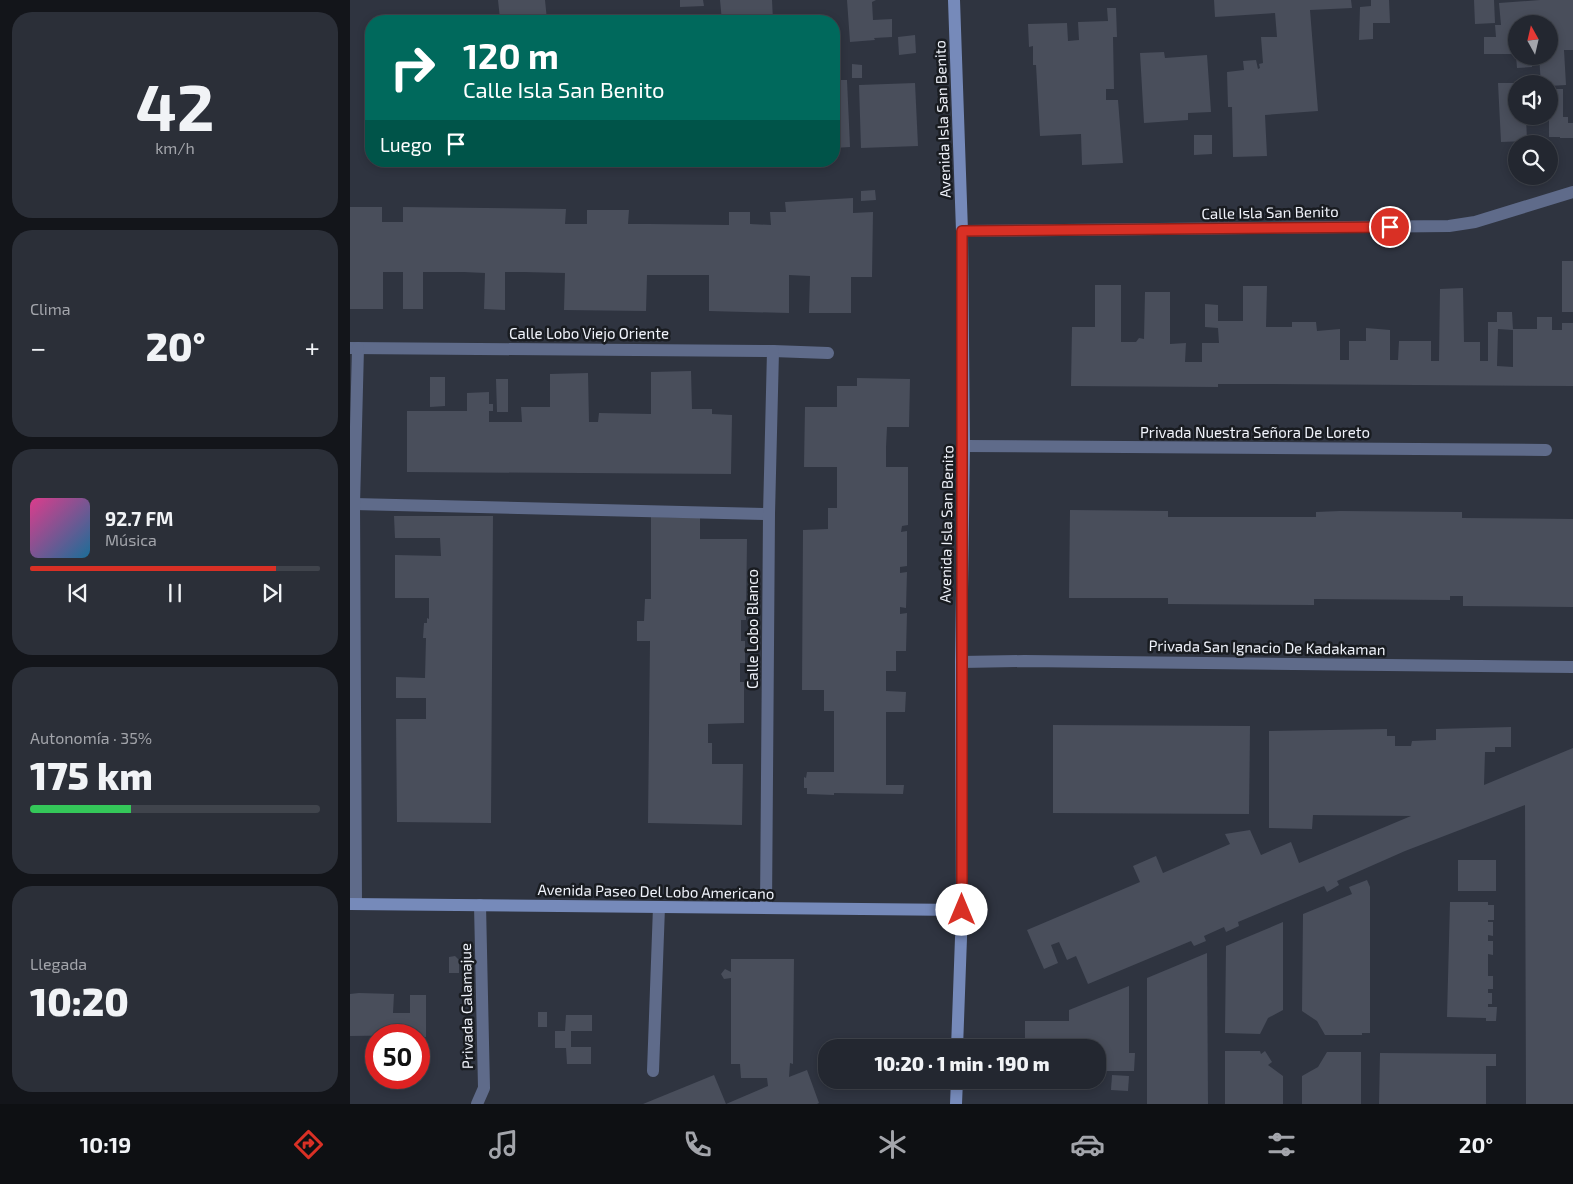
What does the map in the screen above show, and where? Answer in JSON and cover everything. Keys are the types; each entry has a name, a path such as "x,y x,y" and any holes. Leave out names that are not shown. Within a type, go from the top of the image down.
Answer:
{"main road":[{"name":"Avenida Isla San Benito","path":"954,0 962,231 964,446 961,662 962,910 958,1039"},
{"name":"Avenida Paseo Del Lobo Americano","path":"353,904 962,910"},
{"path":"956,1089 956,1104"}],"street":[{"name":"Calle Isla San Benito","path":"962,231 1448,226 1475,222 1573,192"},
{"name":"Calle Lobo Viejo Oriente","path":"354,348 773,350 828,352"},
{"path":"353,904 354,348"},
{"name":"Calle Lobo Blanco","path":"766,908 769,514 773,350"},
{"name":"Privada Nuestra Señora De Loreto","path":"964,446 1546,450"},
{"path":"354,504 769,514"},
{"name":"Privada San Ignacio De Kadakaman","path":"961,662 1024,660 1573,667"},
{"name":"Privada Calamajue","path":"478,1104 484,1088 480,905"},
{"path":"652,1071 659,907"}],"building":[{"path":"498,0 545,0 546,15 500,15"},
{"path":"680,0 703,0 704,6 680,7"},
{"path":"720,0 772,0 773,15 721,15"},
{"path":"847,0 876,0 872,2 873,20 892,19 892,37 850,42"},
{"path":"1214,0 1351,0 1352,8 1310,10 1318,111 1265,115 1267,156 1233,157 1232,107 1228,107 1227,72 1244,70 1243,61 1256,60 1258,69 1260,68 1259,64 1263,63 1261,37 1277,37 1275,13 1215,17"},
{"path":"1371,0 1389,0 1390,23 1373,23 1373,39 1359,40 1360,7 1371,6"},
{"path":"1474,0 1494,0 1495,23 1475,24"},
{"path":"1573,0 1573,50 1564,50 1566,85 1558,85 1558,75 1540,75 1540,65 1558,65 1558,15 1508,15 1508,54 1484,54 1484,37 1496,37 1495,25 1501,25 1499,3"},
{"path":"1107,8 1116,8 1117,37 1113,37 1114,89 1106,89 1106,100 1118,100 1123,163 1082,165 1081,134 1040,136 1036,65 1033,65 1033,46 1029,47 1028,24 1067,23 1068,41 1079,40 1078,22 1108,21"},
{"path":"915,35 916,53 899,55 898,37"},
{"path":"1164,52 1165,58 1207,55 1211,112 1188,113 1188,120 1144,123 1140,53"},
{"path":"852,64 862,65 862,78 852,78"},
{"path":"1517,65 1532,65 1532,67 1517,68"},
{"path":"840,80 847,80 850,147 840,148"},
{"path":"915,83 918,146 861,148 859,85"},
{"path":"1498,83 1508,83 1508,125 1526,125 1527,135 1508,135 1508,142 1501,142"},
{"path":"1558,89 1563,89 1563,117 1568,117 1568,123 1573,123 1573,138 1560,138 1558,135 1549,135 1549,125 1558,125"},
{"path":"1194,135 1212,135 1212,154 1194,155"},
{"path":"875,190 876,200 861,201 861,191"},
{"path":"853,198 853,213 873,212 872,277 851,277 851,313 809,313 810,276 789,275 789,313 709,311 709,275 647,275 646,311 564,310 565,273 524,272 505,272 505,310 484,309 485,273 464,272 423,272 423,309 403,309 403,272 383,272 383,309 350,309 350,207 382,207 382,222 403,222 403,207 566,209 565,224 587,224 587,210 629,210 628,224 729,225 729,212 750,212 750,224 771,225 770,212 786,212 785,202"},
{"path":"1562,261 1573,261 1573,312 1562,312"},
{"path":"1095,285 1121,285 1121,342 1136,342 1139,338 1144,339 1145,292 1170,292 1170,344 1186,343 1185,362 1202,362 1202,343 1219,343 1218,328 1205,327 1205,304 1218,305 1218,321 1243,321 1243,286 1267,286 1266,327 1292,327 1292,322 1316,322 1317,331 1340,329 1340,360 1349,360 1349,341 1366,341 1366,328 1390,330 1390,360 1398,360 1399,341 1431,341 1431,361 1439,361 1440,289 1463,288 1464,342 1480,342 1480,361 1488,361 1488,322 1497,322 1497,312 1512,312 1513,330 1537,329 1537,317 1552,317 1552,330 1562,330 1562,323 1573,323 1573,386 1218,384 1218,387 1071,386 1072,327 1095,327","holes":["1498,329 1513,330 1513,367 1497,366"]},
{"path":"691,371 692,409 712,409 712,414 732,415 731,474 407,472 407,411 467,411 467,393 489,392 489,404 493,404 493,411 489,411 489,422 522,422 521,407 550,407 550,374 588,373 589,422 598,422 599,413 651,414 651,372"},
{"path":"430,377 445,377 445,406 430,407"},
{"path":"857,378 910,379 909,427 887,427 886,447 886,467 908,467 908,525 902,526 901,532 907,531 907,566 900,567 900,573 907,572 906,608 900,607 900,614 907,613 906,651 896,651 896,671 886,671 886,691 906,692 905,712 886,712 886,785 904,785 903,794 807,794 807,788 804,788 804,777 806,778 807,772 834,772 834,711 824,711 824,690 802,690 803,530 828,529 828,508 837,508 837,467 804,467 805,407 837,407 837,386 857,386"},
{"path":"496,379 508,379 508,412 497,412"},
{"path":"1070,510 1168,511 1168,517 1316,517 1316,512 1340,511 1462,512 1462,518 1573,519 1573,607 1463,606 1463,596 1450,596 1450,600 1314,599 1314,605 1168,604 1168,598 1069,598"},
{"path":"394,516 493,516 491,823 397,822 396,719 426,719 426,698 396,698 396,677 425,678 426,638 423,638 424,623 427,623 427,618 429,619 429,598 395,598 395,555 441,556 440,538 395,538"},
{"path":"651,517 700,518 700,539 747,539 746,620 741,620 741,641 745,641 745,663 740,663 740,682 744,682 744,723 708,724 708,743 712,743 712,764 743,764 742,825 648,823 650,641 637,641 637,621 644,621 645,599 651,599"},
{"path":"1053,725 1250,726 1249,814 1053,813"},
{"path":"1511,727 1511,747 1495,747 1495,752 1485,752 1484,785 1573,748 1573,1104 1526,1104 1525,805 1405,851 1337,881 1339,885 1327,892 1324,886 1238,922 1239,926 1226,932 1224,927 1204,936 1206,941 1194,946 1191,941 1088,984 1076,956 1067,960 1059,942 1051,945 1058,963 1044,969 1027,930 1140,882 1133,866 1156,856 1163,873 1230,844 1225,834 1250,830 1261,855 1291,842 1299,863 1411,816 1313,815 1312,829 1269,828 1269,731 1387,729 1387,736 1395,736 1395,746 1411,746 1412,741 1436,740 1436,729"},
{"path":"1458,860 1496,860 1496,891 1458,891"},
{"path":"1367,880 1370,887 1370,1033 1362,1033 1362,1035 1325,1035 1317,1021 1302,1011 1303,914 1352,894 1349,887"},
{"path":"1450,902 1488,902 1488,905 1494,905 1494,920 1488,920 1488,922 1493,922 1493,936 1488,935 1488,941 1493,941 1493,955 1488,954 1488,976 1493,976 1493,989 1488,989 1488,993 1492,993 1492,1004 1488,1004 1488,1007 1497,1007 1496,1021 1486,1021 1486,1018 1447,1017"},
{"path":"1283,922 1283,1010 1268,1018 1260,1034 1225,1033 1226,946"},
{"path":"1207,953 1208,1104 1147,1104 1147,978"},
{"path":"455,956 459,960 459,973 449,973 449,957"},
{"path":"731,959 794,959 793,1064 790,1063 789,1077 807,1070 819,1103 726,1104 768,1086 767,1078 741,1078 740,1064 731,1064 731,978 724,979 721,974 725,969 731,972"},
{"path":"1129,986 1129,1053 1135,1053 1134,1071 1106,1071 1106,1039 1025,1039 1025,1021 1069,1021 1069,1010"},
{"path":"350,994 394,994 393,1013 410,1013 410,995 426,995 426,1024 365,1024 365,1036 350,1036"},
{"path":"538,1012 547,1012 547,1027 538,1027"},
{"path":"566,1015 592,1015 592,1031 571,1031 571,1047 591,1047 591,1064 567,1064 566,1048 555,1048 555,1031 565,1031"},
{"path":"1225,1051 1260,1051 1261,1054 1265,1051 1272,1062 1268,1065 1283,1076 1283,1104 1225,1104"},
{"path":"1327,1052 1361,1052 1361,1104 1302,1104 1302,1076 1318,1067"},
{"path":"1380,1053 1496,1054 1496,1066 1486,1066 1486,1104 1379,1104"},
{"path":"714,1075 726,1104 643,1104"},
{"path":"1112,1075 1129,1076 1128,1091 1111,1090"}],"route":[{"path":"962,910 961,662 964,446 962,231 1390,227"}]}
